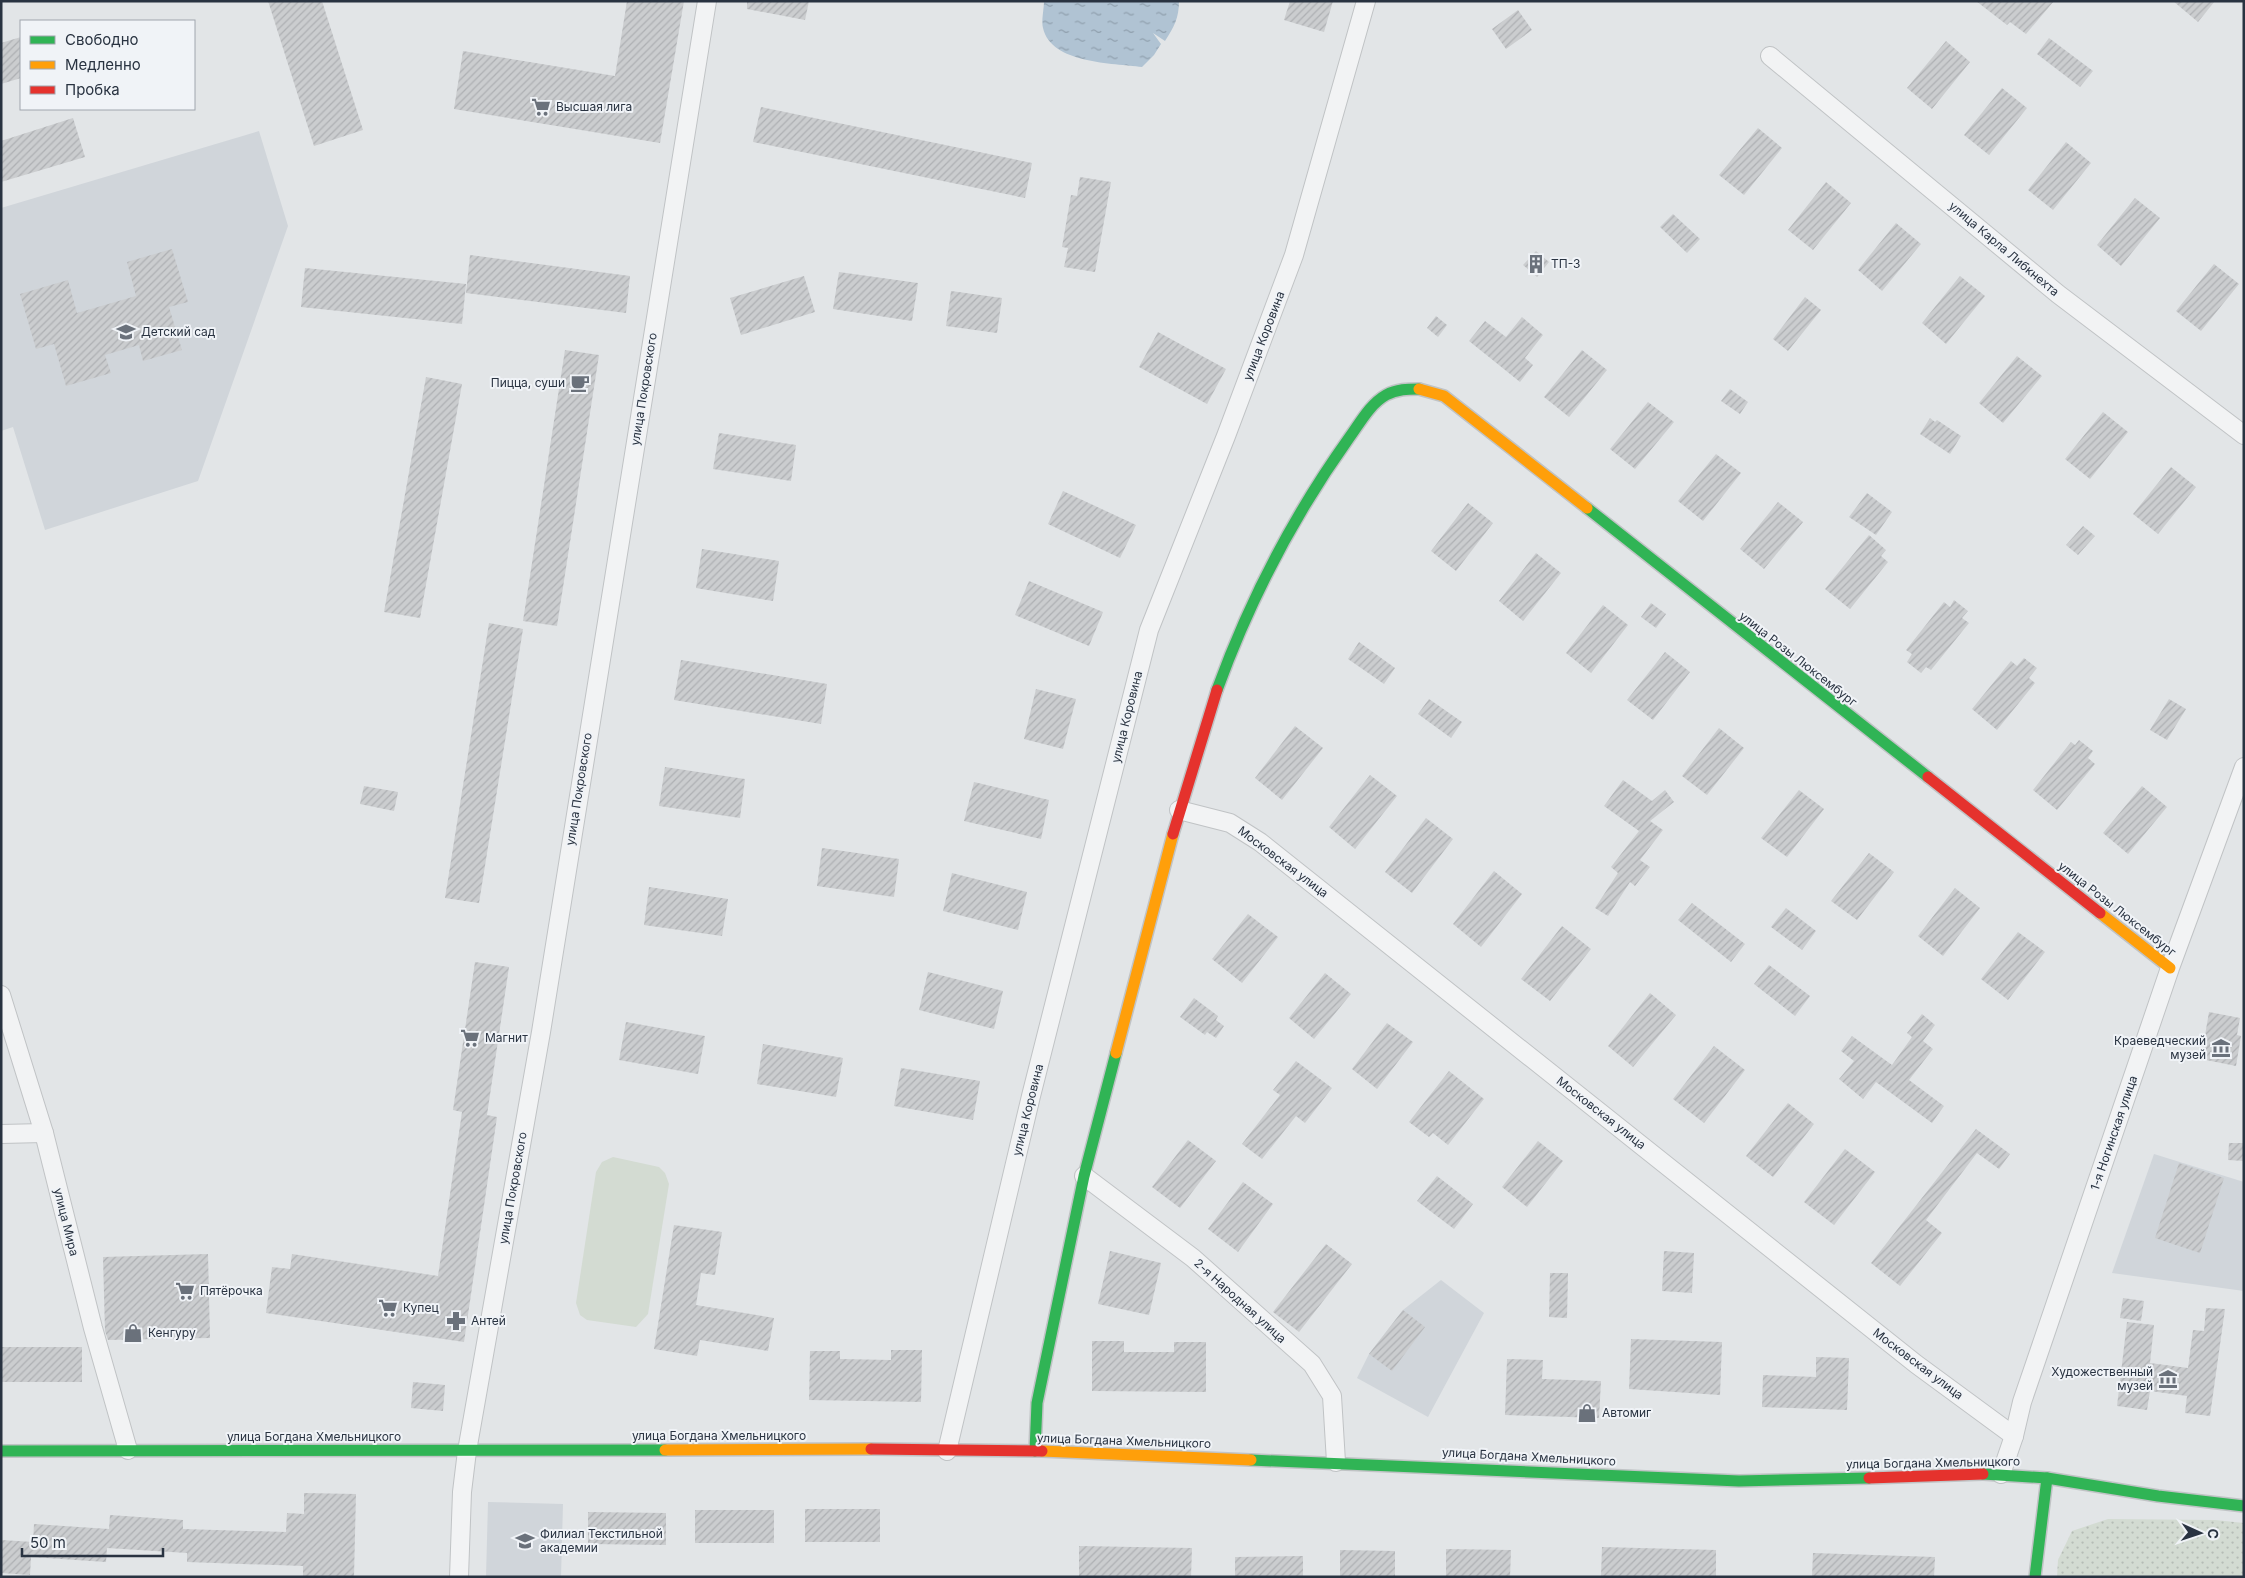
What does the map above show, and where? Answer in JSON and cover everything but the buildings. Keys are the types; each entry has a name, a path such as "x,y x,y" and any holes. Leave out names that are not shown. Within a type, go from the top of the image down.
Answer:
{"street":[{"name":"улица Покровского","path":"459,1577 462,1492 467,1451 540,1032 707,1"},
{"name":"улица Коровина","path":"947,1450 1029,1106 1149,630 1226,436 1294,255 1366,1"},
{"name":"улица Карла Либкнехта","path":"1770,56 2058,294 2244,436"},
{"name":"улица Розы Люксембург","path":"1178,810 1208,714 1229,658 1266,578 1297,519 1341,449 1371,407 1386,395 1402,389 1422,389 1444,396 1459,407 1776,660 2170,968"},
{"name":"1-я Ногинская улица","path":"2001,1474 2014,1436 2022,1402 2170,968 2244,767"},
{"path":"1035,1451 1038,1403 1084,1176 1178,810"},
{"name":"Московская улица","path":"1178,810 1230,823 1260,842 1916,1364 2014,1436"},
{"name":"улица Мира","path":"1,995 44,1134 93,1328 128,1450"},
{"path":"1,1134 44,1134"},
{"name":"2-я Народная улица","path":"1084,1176 1193,1258 1312,1364 1332,1396 1336,1462"},
{"name":"улица Богдана Хмельницкого","path":"1,1451 1035,1451 1336,1462 1739,1481 2001,1474 2047,1478 2244,1506"},
{"path":"2035,1577 2047,1478"}],"shaded area":[{"name":"Детский сад","path":"259,131 288,226 198,481 45,530 13,427 1,431 1,208"},
{"path":"2154,1154 2244,1182 2244,1291 2112,1273"},
{"path":"613,1157 659,1167 665,1173 669,1184 648,1314 636,1327 587,1320 580,1315 576,1303 596,1172 602,1162"},
{"path":"1441,1280 1484,1313 1428,1417 1357,1378 1369,1354 1403,1310"},
{"name":"Филиал Текстильной академии","path":"488,1502 563,1504 561,1577 486,1577"},
{"path":"2108,1519 2215,1520 2244,1523 2244,1577 2057,1577 2058,1560 2072,1531"}],"water":[{"path":"1044,1 1179,1 1179,7 1175,22 1165,41 1153,33 1161,44 1154,55 1142,67 1085,59 1058,49 1048,40 1043,28"}],"traffic: fast":[{"path":"1217,690 1243,624 1274,560 1329,467 1375,403 1386,395 1398,390 1419,389"},
{"path":"1587,508 1928,777"},
{"path":"1035,1451 1037,1403 1084,1176 1116,1053"},
{"path":"1,1451 665,1450"},
{"path":"1251,1460 1739,1481 1869,1478"},
{"path":"1983,1474 2047,1478 2158,1496 2244,1506"},
{"path":"2035,1577 2047,1478"}],"traffic: slow":[{"path":"1419,389 1444,396 1587,508"},
{"path":"1116,1053 1173,834"},
{"path":"2100,913 2170,968"},
{"path":"665,1450 871,1449"},
{"path":"1042,1451 1251,1460"}],"traffic: jam":[{"path":"1173,834 1217,690"},
{"path":"1928,777 2100,913"},
{"path":"871,1449 1042,1451"},
{"path":"1869,1478 1983,1474"}],"place":[{"name":"Высшая лига","path":"541,107"},
{"name":"ТП-3","path":"1536,264"},
{"name":"Детский сад","path":"126,332"},
{"name":"Пицца, суши","path":"580,383"},
{"name":"Магнит","path":"470,1038"},
{"name":"Краеведческий музей","path":"2221,1048"},
{"name":"Пятёрочка","path":"185,1291"},
{"name":"Купец","path":"388,1308"},
{"name":"Антей","path":"456,1321"},
{"name":"Кенгуру","path":"133,1333"},
{"name":"Художественный музей","path":"2168,1379"},
{"name":"Автомиг","path":"1587,1413"},
{"name":"Филиал Текстильной академии","path":"525,1541"}]}
